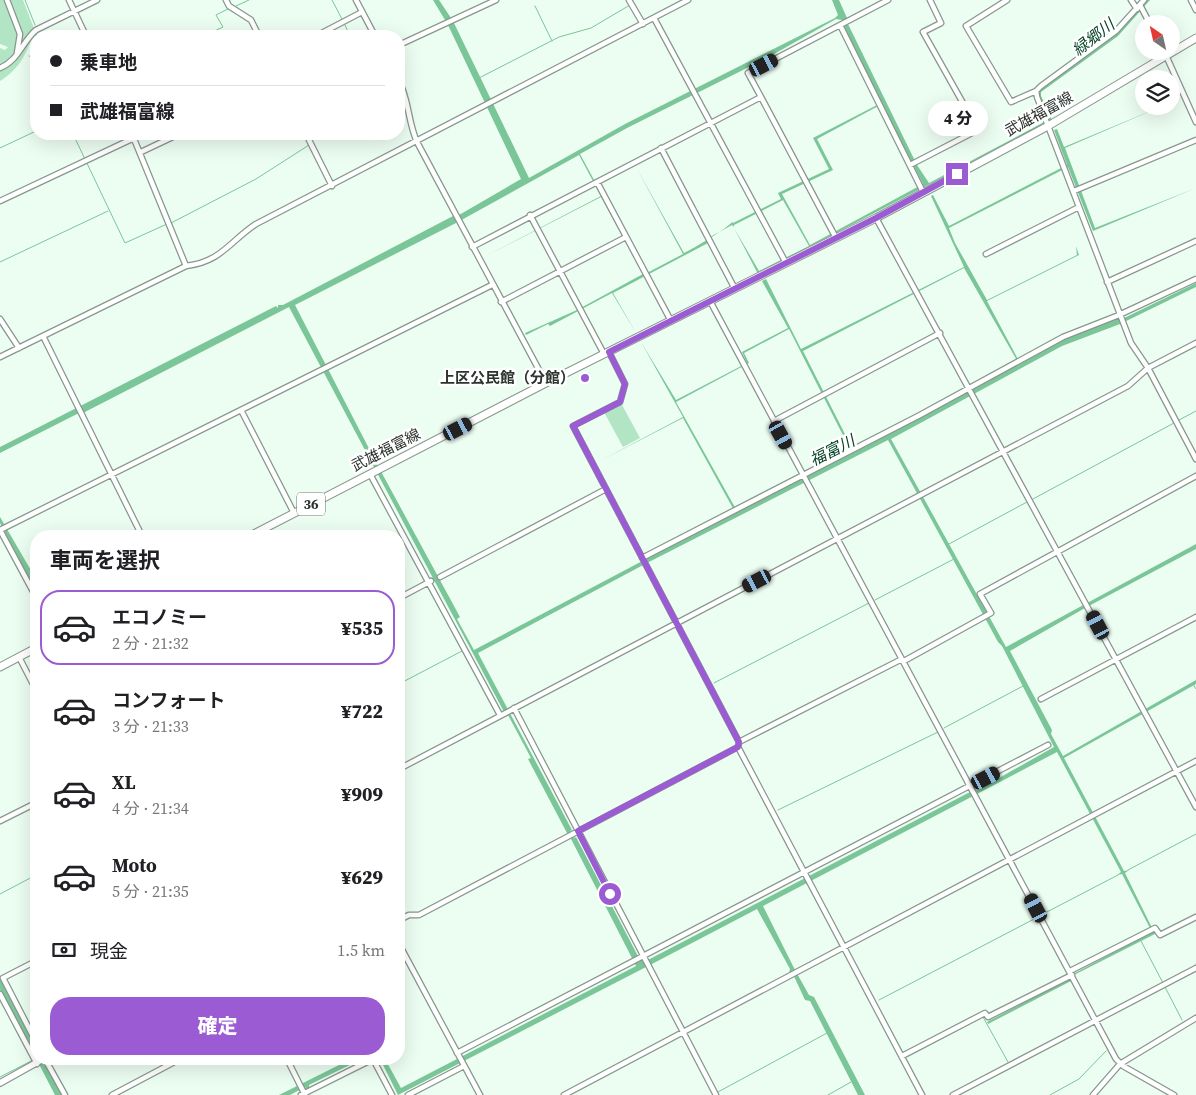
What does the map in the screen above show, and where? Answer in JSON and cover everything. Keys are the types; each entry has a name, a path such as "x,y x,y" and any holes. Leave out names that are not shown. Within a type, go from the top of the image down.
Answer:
{"main road":[{"name":"武雄福富線","path":"1180,46 1196,38"},
{"name":"武雄福富線","path":"261,530 546,383 735,289 835,235 876,218 922,189 1047,123 1153,60"},
{"path":"0,667 30,651"}],"street":[{"path":"7,0 20,34 16,56"},
{"path":"69,0 83,30"},
{"path":"36,30 97,0"},
{"path":"226,0 229,6 251,20 256,30"},
{"path":"356,0 372,30"},
{"path":"405,42 453,18 496,0"},
{"path":"0,357 186,266 202,264 213,259 256,224 688,0"},
{"path":"835,235 748,73 888,0"},
{"path":"913,163 972,133 977,128 923,32 942,23 930,0"},
{"path":"1007,0 966,26 1011,102 1036,92 1116,31 1140,7 1144,0"},
{"path":"1131,0 1140,7 1145,15"},
{"path":"1191,0 1196,10"},
{"path":"631,3 643,24"},
{"path":"328,30 362,12"},
{"path":"654,18 784,261"},
{"path":"843,24 913,163 922,189"},
{"path":"0,68 20,55 30,35"},
{"path":"1168,60 1196,122"},
{"path":"1036,92 1064,167 1077,190 1079,207 1120,318 1131,343 1148,368 1196,459"},
{"path":"405,96 412,130 417,142 546,383"},
{"path":"472,247 761,97"},
{"path":"0,201 125,140"},
{"path":"135,140 186,266"},
{"path":"141,152 167,140"},
{"path":"309,140 332,186"},
{"path":"1077,190 1196,140"},
{"path":"661,148 735,289"},
{"path":"595,183 671,321"},
{"path":"986,254 1079,207"},
{"path":"530,216 580,312 625,384 620,402 573,426 922,1095"},
{"path":"876,218 1196,807"},
{"path":"501,302 624,238"},
{"path":"1107,282 1196,241"},
{"path":"642,558 971,391 1018,361 1063,337 1120,318 1196,279"},
{"path":"30,585 2,529 492,285"},
{"path":"710,301 1120,1064 1174,1095"},
{"path":"0,319 19,348"},
{"path":"774,421 940,333"},
{"path":"43,336 139,530"},
{"path":"405,766 1128,386 1148,368 1196,343"},
{"path":"241,410 294,513"},
{"path":"371,473 402,530"},
{"path":"405,917 419,915 986,616 991,613 980,594 1057,550 1196,476"},
{"path":"440,576 606,489"},
{"path":"405,536 430,582 507,711 716,1095"},
{"path":"405,595 430,582"},
{"path":"1041,699 1196,616"},
{"path":"19,657 30,678"},
{"path":"458,1055 632,962 644,960 805,872 974,791 1048,745"},
{"path":"564,1095 1196,762"},
{"path":"0,821 30,806"},
{"path":"902,1056 985,1013 988,1017 1155,928 1160,935 1196,918"},
{"path":"405,955 480,1095"},
{"path":"30,964 3,978 30,1030"},
{"path":"953,1095 1196,968"},
{"path":"1,997 30,1045"},
{"path":"1093,1095 1120,1064 1196,1018"},
{"path":"408,1095 463,1064"},
{"path":"0,1083 31,1065"},
{"path":"43,1065 65,1095"},
{"path":"112,1095 169,1065"},
{"path":"290,1065 305,1093 362,1065"},
{"path":"377,1065 392,1095"}],"shaded area":[{"path":"0,0 23,0 35,30 30,30 30,43 18,65 0,81 0,48 5,50 8,47 0,44"},
{"path":"433,0 439,0 453,21 529,178 625,124 835,18 838,15 832,0 839,0 847,18 844,20 848,24 917,165 929,183 1048,120 1038,93 1043,86 1116,34 1147,0 1150,0 1118,36 1041,92 1052,120 758,274 734,228 759,271 809,246 783,200 734,225 734,227 732,225 720,232 732,222 781,199 778,193 829,169 813,138 881,103 843,27 842,20 836,19 767,58 627,128 580,154 645,274 683,254 636,167 684,253 710,238 708,243 613,293 636,333 612,293 550,326 548,324 526,335 525,333 577,310 643,274 601,197 484,257 601,196 579,155 456,223 295,305 378,466 460,617 457,619 474,650 735,512 683,418 598,462 683,417 641,342 676,400 747,363 742,352 788,328 762,281 766,279 801,349 964,267 931,196 933,195 949,226 1067,165 1054,130 1057,129 1064,147 1141,115 1065,148 1095,228 1196,188 1093,231 1068,167 949,228 955,243 987,300 1077,255 1076,246 1079,255 987,301 1020,363 1064,339 1117,319 1120,320 1196,283 1196,287 1120,324 1062,346 891,439 1006,647 1196,544 1196,549 1085,608 1010,651 1052,730 1051,734 1063,756 1196,680 1196,684 1064,758 1124,871 1129,870 1125,873 1155,934 1073,974 1152,932 1122,874 1117,875 1121,872 1057,752 763,906 795,970 809,995 814,997 865,1095 858,1095 810,1001 805,1000 792,972 789,973 790,969 757,909 650,965 649,963 645,965 646,967 398,1095 383,1065 388,1065 401,1088 636,966 528,759 531,758 508,715 503,710 289,307 83,413 79,413 0,453 0,447 276,306 278,308 278,305 283,305 453,216 459,215 521,179 448,25","holes":["882,104 923,184 810,245 782,194 833,170 817,139","964,268 1019,364 854,452 803,351","789,329 852,453 737,511 676,402 749,363 744,353","888,440 998,642 1002,646 1054,747 978,790 968,793 644,962 640,960 576,837 574,838 570,831 572,830 478,653 647,563"]},
{"path":"621,403 640,438 623,447 604,412"},
{"path":"0,517 30,569 30,580 0,523"},
{"path":"0,976 30,1034 30,1046 0,989"},
{"path":"1071,978 1073,980 988,1024 987,1022"},
{"path":"39,1065 45,1065 62,1095 55,1095"},
{"path":"339,1065 350,1065 309,1085 311,1095 305,1087 290,1095 279,1095"}],"waterway":[{"path":"25,0 35,25"},
{"path":"236,6 249,0"},
{"path":"332,0 342,19"},
{"path":"479,78 559,37 591,28 630,5"},
{"path":"535,6 552,41"},
{"path":"217,30 223,27 216,15 228,9"},
{"path":"344,23 347,30"},
{"path":"0,148 30,134"},
{"path":"76,140 125,243 167,224"},
{"path":"171,223 256,179 309,145 308,143"},
{"path":"0,262 108,211"},
{"path":"1179,420 1196,411"},
{"path":"1033,499 1174,423"},
{"path":"949,544 1027,502"},
{"path":"875,600 954,559"},
{"path":"714,683 869,603"},
{"path":"405,681 462,651"},
{"path":"1193,684 1196,689"},
{"path":"944,728 1023,686"},
{"path":"778,810 938,732"},
{"path":"1128,870 1196,834"},
{"path":"1043,914 1118,875"},
{"path":"0,894 30,878"},
{"path":"879,1000 1038,917"},
{"path":"1141,941 1163,983"},
{"path":"1165,987 1182,1020"},
{"path":"907,1057 983,1017 1008,1062"},
{"path":"718,1092 827,1033"},
{"path":"1050,1095 1079,1079 1106,1051"},
{"path":"0,1077 30,1062"},
{"path":"828,1095 851,1082"}],"place":[{"name":"上区公民館（分館）","path":"585,378"}],"route":[{"path":"610,894 578,831 738,747 739,742 573,426 620,402 625,384 609,352 876,218 957,174"}],"water label":[{"name":"緑郷川","path":"1093,37"},
{"name":"福富川","path":"832,450"}]}
